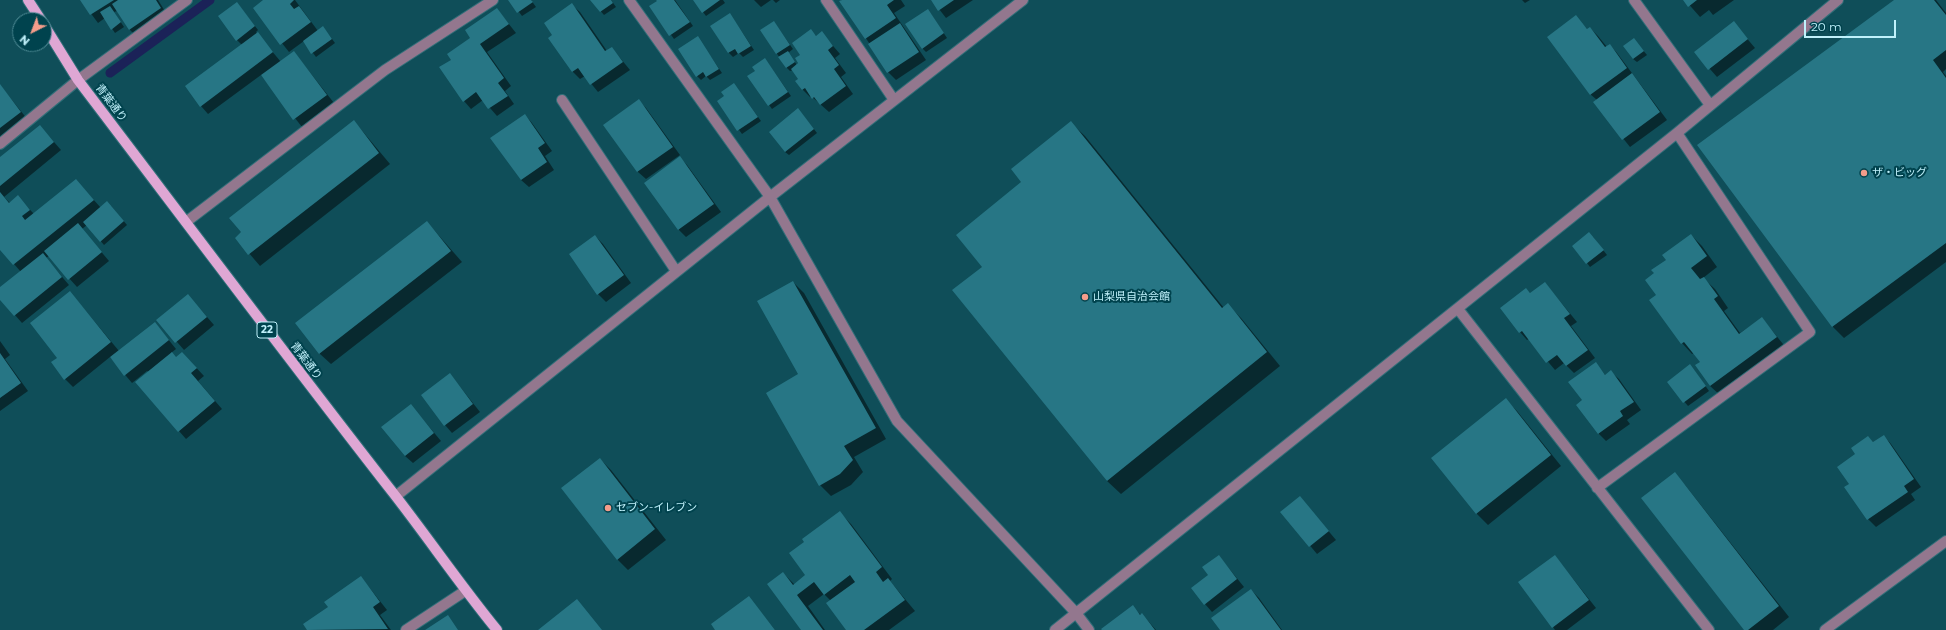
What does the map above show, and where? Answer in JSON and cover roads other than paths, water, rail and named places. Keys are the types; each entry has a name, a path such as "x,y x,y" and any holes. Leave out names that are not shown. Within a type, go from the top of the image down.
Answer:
{"main road":[{"path":"28,0 36,12"},
{"name":"青葉通り","path":"52,38 78,80 342,429 396,496 466,591 497,630"}],"street":[{"path":"0,144 78,80 187,0"},
{"path":"186,222 385,70 493,0"},
{"path":"630,0 770,197 897,421 1076,613 1089,630"},
{"path":"826,0 894,100"},
{"path":"396,496 676,271 1023,0"},
{"path":"1634,0 1710,105"},
{"path":"1054,630 1458,309 1677,133 1838,0"},
{"path":"562,100 676,271"},
{"path":"1597,488 1810,332 1677,133"},
{"path":"1458,309 1709,630"},
{"path":"1825,630 1946,541"},
{"path":"406,630 466,591"}],"waterway":[{"path":"110,73 210,0"}],"place":[{"name":"ザ・ビッグ","path":"1864,173"},
{"name":"山梨県自治会館","path":"1085,297"},
{"name":"セブン-イレブン","path":"608,508"}]}
